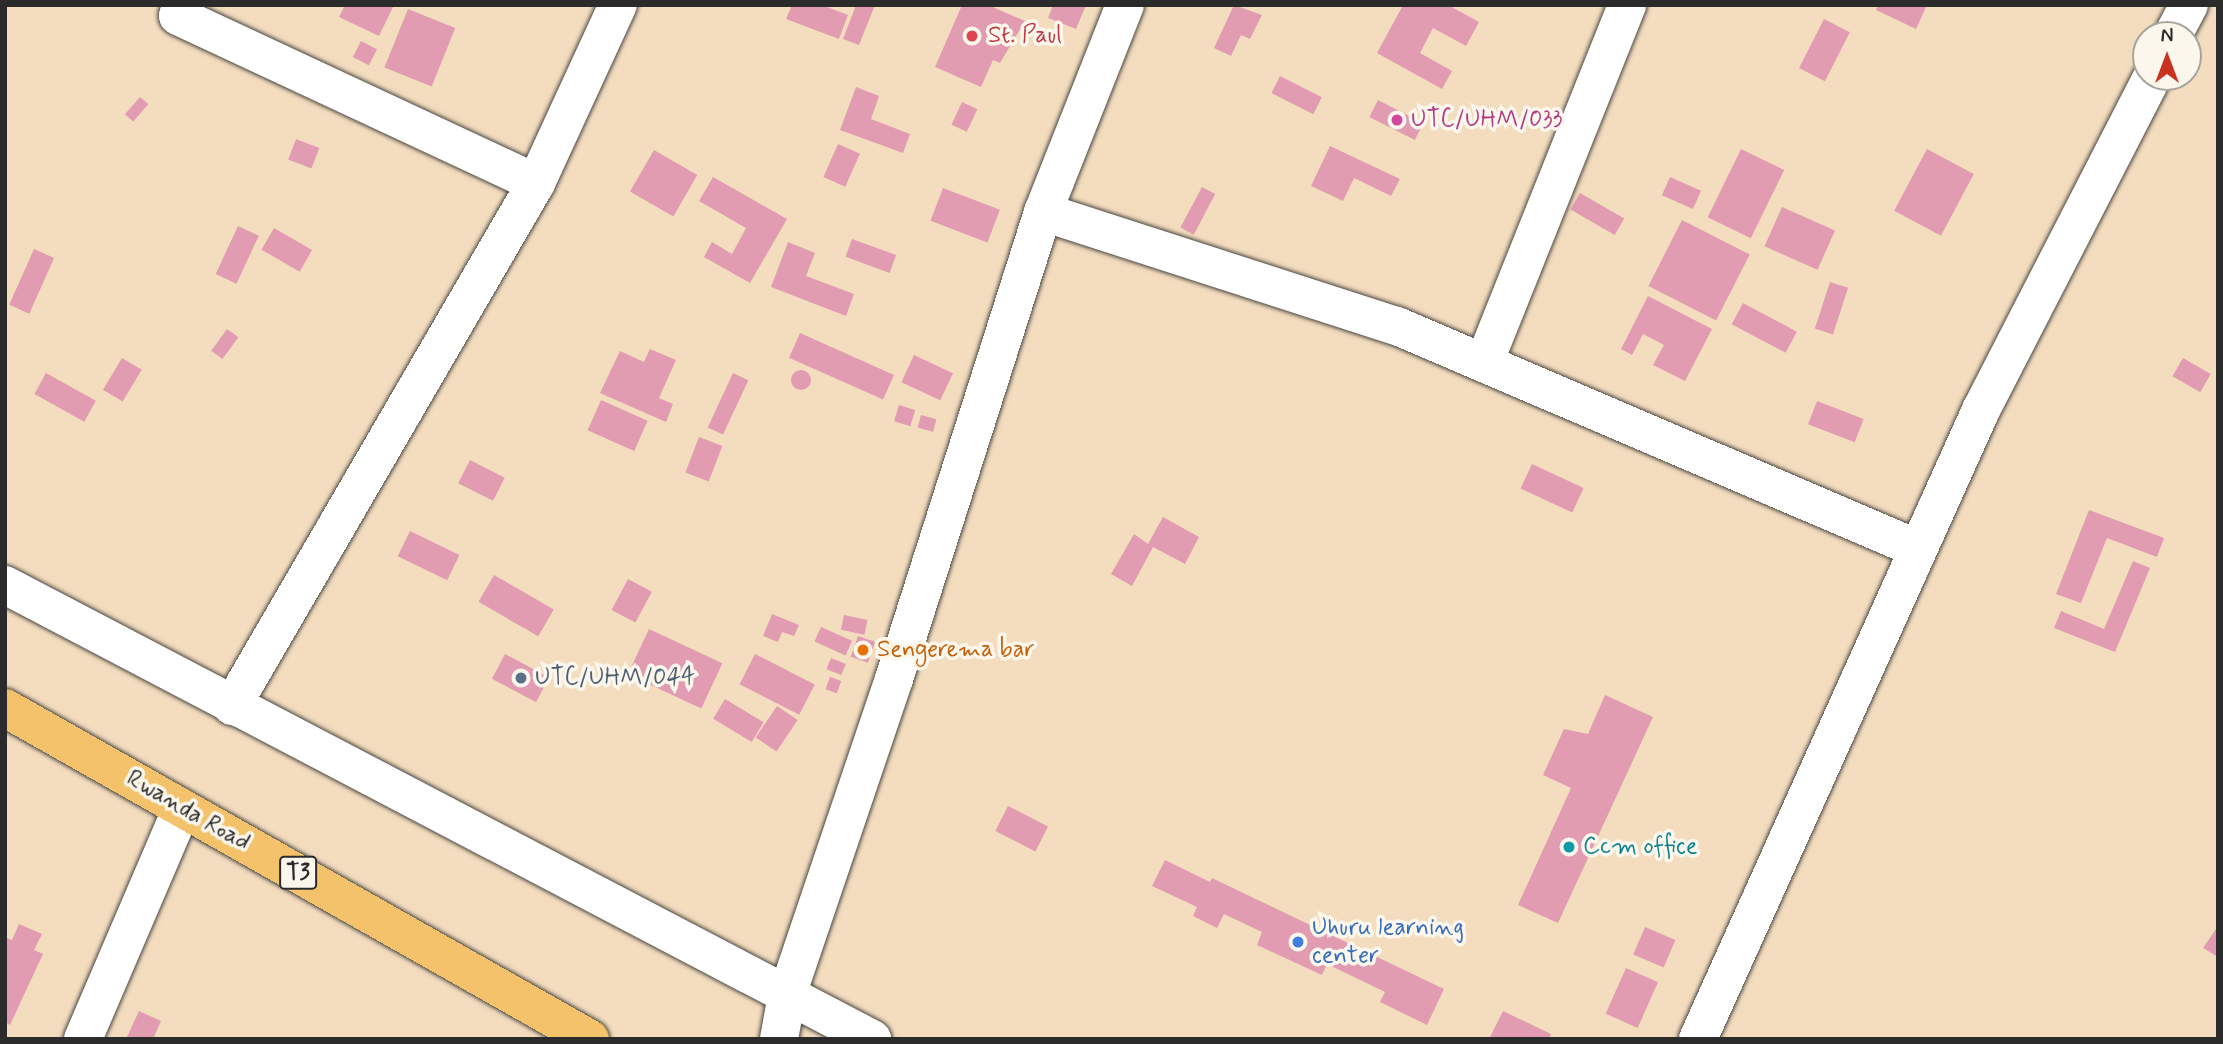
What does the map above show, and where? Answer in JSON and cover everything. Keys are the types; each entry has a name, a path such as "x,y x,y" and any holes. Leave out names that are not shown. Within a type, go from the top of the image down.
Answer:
{"highway":[{"name":"Rwanda Road","path":"5,708 590,1039"}],"street":[{"path":"232,706 536,183 618,5"},
{"path":"779,1039 787,995 894,679 1043,212 1125,5"},
{"path":"1484,363 1627,5"},
{"path":"2180,21 2189,5"},
{"path":"173,9 536,183"},
{"path":"1698,1039 1982,410 2145,91"},
{"path":"1043,212 1397,326 1918,549"},
{"path":"5,585 872,1039"},
{"path":"83,1039 182,808"}],"building":[{"path":"345,5 394,5 379,36 339,17"},
{"path":"792,5 822,5 848,15 839,39 786,19"},
{"path":"856,5 875,5 859,45 843,39"},
{"path":"962,5 988,5 1025,21 1000,63 993,60 981,87 935,67"},
{"path":"1053,5 1086,5 1076,29 1048,18"},
{"path":"1234,5 1262,15 1250,39 1241,35 1231,56 1214,48"},
{"path":"1403,5 1448,5 1479,22 1466,46 1433,28 1420,53 1452,71 1442,89 1377,53"},
{"path":"1878,5 1927,5 1916,29 1876,10"},
{"path":"408,9 455,28 432,87 384,67"},
{"path":"1824,19 1850,32 1825,81 1799,68"},
{"path":"361,41 377,49 369,65 353,57"},
{"path":"1280,76 1322,97 1313,114 1271,93"},
{"path":"856,87 879,96 871,119 910,134 903,153 840,130"},
{"path":"140,97 148,104 133,122 125,114"},
{"name":"UTC/UHM/033","path":"1378,100 1423,123 1415,140 1369,117"},
{"path":"962,102 977,109 967,132 951,125"},
{"path":"296,139 319,148 311,168 288,160"},
{"path":"838,144 860,154 845,187 823,177"},
{"path":"1330,146 1400,179 1391,196 1354,178 1343,201 1311,186"},
{"path":"1741,149 1784,170 1751,238 1708,217"},
{"path":"1927,149 1974,174 1941,236 1894,211"},
{"path":"654,150 697,175 673,217 630,192"},
{"path":"713,177 787,219 750,283 704,257 712,242 732,254 746,228 699,201"},
{"path":"1670,177 1701,191 1693,209 1662,195"},
{"path":"1202,187 1215,194 1194,235 1180,228"},
{"path":"943,188 1000,210 987,243 930,221"},
{"path":"1580,193 1624,218 1615,235 1570,209"},
{"path":"1782,207 1835,231 1817,270 1765,246"},
{"path":"1682,220 1750,255 1716,320 1648,286"},
{"path":"238,226 259,236 236,284 216,274"},
{"path":"274,228 312,250 300,272 262,250"},
{"path":"852,239 896,255 890,273 846,257"},
{"path":"788,242 815,253 806,276 854,294 846,316 771,287"},
{"path":"34,249 54,258 29,314 9,305"},
{"path":"1830,282 1848,288 1833,334 1815,329"},
{"path":"1648,296 1712,329 1685,381 1653,365 1664,345 1643,334 1632,355 1621,349"},
{"path":"1743,303 1797,332 1786,353 1732,324"},
{"path":"227,329 238,337 222,359 211,351"},
{"path":"800,333 894,375 883,400 789,358"},
{"path":"650,349 676,360 659,398 673,404 666,422 600,393 620,351 644,362"},
{"path":"914,355 953,373 940,400 901,382"},
{"path":"122,358 142,370 123,402 103,390"},
{"path":"2183,358 2211,374 2200,392 2172,376"},
{"path":"797,370 805,370 811,380 805,390 797,390 791,384 791,376"},
{"path":"46,373 96,401 84,422 34,394"},
{"path":"733,373 748,380 723,435 708,427"},
{"path":"601,400 648,421 634,451 588,430"},
{"path":"1817,401 1864,419 1855,442 1808,424"},
{"path":"899,405 915,410 910,426 894,421"},
{"path":"921,415 936,419 933,432 918,428"},
{"path":"699,437 722,446 709,481 685,472"},
{"path":"470,460 505,478 493,501 458,483"},
{"path":"1532,464 1584,488 1572,513 1521,488"},
{"path":"2089,510 2164,538 2157,557 2107,538 2081,603 2056,594"},
{"path":"1163,517 1199,537 1185,564 1153,547 1132,586 1111,574 1134,534 1148,544"},
{"path":"410,531 459,555 447,580 398,556"},
{"path":"2133,561 2150,568 2115,652 2054,628 2061,611 2104,629"},
{"path":"494,575 554,609 538,636 478,602"},
{"path":"628,579 652,592 635,623 612,610"},
{"path":"772,614 799,625 794,636 782,632 778,642 763,636"},
{"path":"844,615 867,620 864,635 841,630"},
{"path":"821,627 852,641 846,655 814,642"},
{"path":"649,629 722,663 701,709 628,674"},
{"name":"Sengerema bar","path":"858,636 875,642 868,663 851,657"},
{"name":"UTC/UHM/044","path":"505,654 549,677 536,702 492,679"},
{"path":"755,654 815,684 799,715 740,684"},
{"path":"831,658 846,664 841,675 827,669"},
{"path":"830,677 841,681 837,693 826,689"},
{"name":"Ccm office","path":"1605,695 1653,717 1558,923 1518,905 1571,788 1543,775 1564,729 1588,734"},
{"path":"725,699 764,722 752,742 713,719"},
{"path":"777,706 798,720 776,751 756,738"},
{"path":"1008,806 1048,826 1035,851 995,831"},
{"path":"1165,860 1210,882 1212,878 1444,989 1427,1025 1380,1002 1385,992 1327,964 1322,975 1257,945 1262,932 1224,914 1217,928 1193,916 1197,907 1152,886"},
{"path":"19,924 42,934 34,950 43,954 10,1025 5,1022 5,937 12,940"},
{"path":"2218,926 2218,957 2203,948"},
{"path":"1645,927 1675,940 1664,968 1633,955"},
{"path":"1626,968 1658,982 1638,1028 1606,1014"},
{"path":"139,1011 161,1021 153,1039 126,1039"},
{"path":"1503,1011 1551,1034 1549,1039 1489,1039"}],"place":[{"name":"St. Paul","path":"972,36"},
{"name":"UTC/UHM/033","path":"1397,120"},
{"name":"Sengerema bar","path":"863,650"},
{"name":"UTC/UHM/044","path":"521,678"},
{"name":"Ccm office","path":"1569,847"},
{"name":"Uhuru learning center","path":"1298,942"}]}
